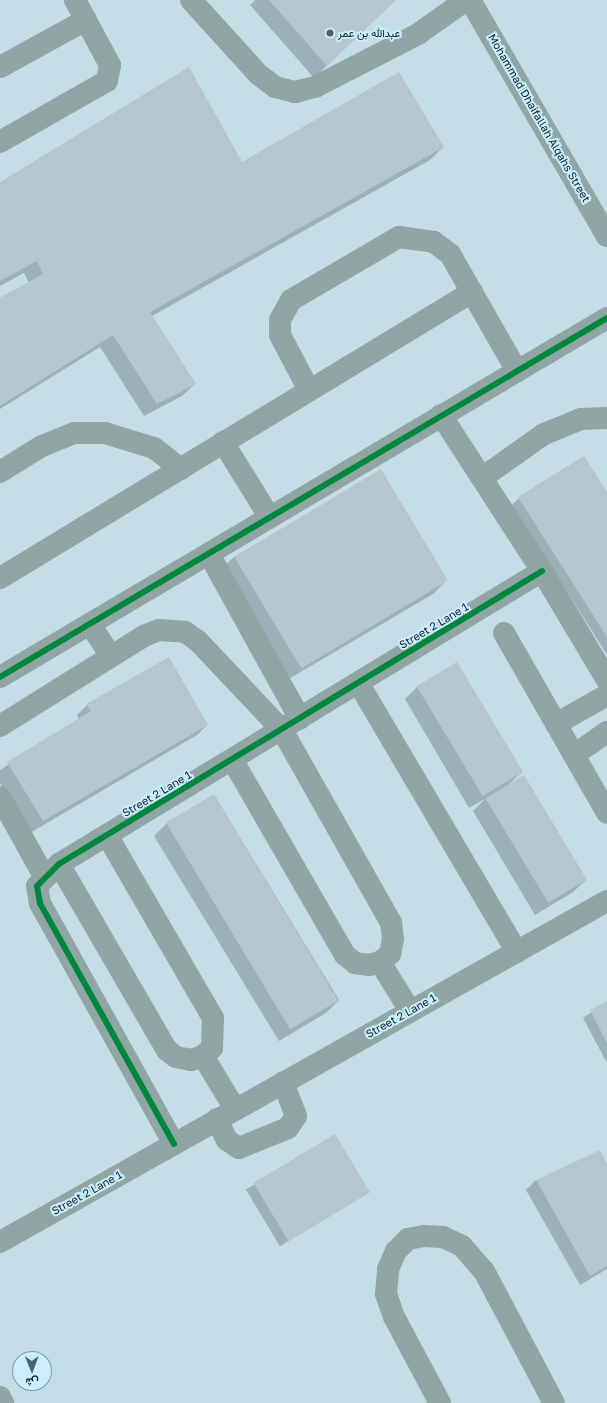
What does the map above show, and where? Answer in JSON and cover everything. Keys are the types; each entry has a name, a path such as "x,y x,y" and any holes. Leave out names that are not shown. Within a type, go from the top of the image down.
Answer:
{"street":[{"path":"0,142 107,81 110,65 74,0"},
{"path":"191,0 258,74 275,87 295,92 315,87 418,34 466,0"},
{"name":"Mohammad Dhaifallah Alqahs Street","path":"470,0 607,236"},
{"path":"0,67 86,20"},
{"path":"309,390 280,335 280,320 291,300 399,237 434,242 450,254 517,371"},
{"path":"0,578 472,292"},
{"path":"0,677 607,318"},
{"path":"441,415 542,571 607,680"},
{"path":"482,478 544,434 581,419 607,418"},
{"path":"0,472 42,446 75,433 105,433 154,448 181,469"},
{"path":"223,442 270,518"},
{"path":"209,554 300,719"},
{"name":"Street 2 Lane 1","path":"52,870 107,835 359,684 542,571"},
{"path":"90,624 111,656"},
{"path":"0,726 111,656 159,630 185,632 198,641 282,730 392,924 394,939 390,954 380,962 369,965 355,963 345,955 232,761"},
{"path":"504,633 607,812"},
{"path":"359,684 516,952"},
{"path":"556,724 607,695"},
{"path":"574,755 607,732"},
{"path":"1,802 52,870 167,1050 176,1057 191,1060 203,1056 212,1048 213,1018 107,835"},
{"path":"52,870 37,886 40,903 174,1144"},
{"name":"Street 2 Lane 1","path":"0,1242 607,901"},
{"path":"380,962 410,1011"},
{"path":"203,1056 226,1114 227,1140 239,1148 288,1128 296,1116 283,1082"},
{"path":"440,1403 394,1317 386,1294 388,1269 396,1251 408,1239 424,1236 443,1237 462,1246 484,1271 554,1403"},
{"path":"0,1397 3,1403"}],"building":[{"name":"عبدالله بن عمر","path":"269,0 396,0 327,66"},
{"path":"189,67 242,162 399,72 444,147 150,312 196,384 157,404 113,335 0,406 0,298 43,274 37,261 0,281 0,182"},
{"path":"584,456 607,492 607,637 518,497"},
{"path":"381,469 448,580 301,669 234,557"},
{"path":"169,657 208,725 43,821 7,762 91,711 86,704"},
{"path":"457,662 523,772 483,796 417,686"},
{"path":"524,775 587,880 548,903 485,798"},
{"path":"214,794 338,1001 290,1029 166,823"},
{"path":"607,1001 607,1043 590,1010"},
{"path":"335,1134 370,1192 289,1241 254,1183"},
{"path":"600,1150 607,1164 607,1266 590,1276 536,1180"}],"cycle path":[{"path":"0,677 607,318"},
{"path":"174,1144 40,903 37,886 59,864 542,571"}],"place":[{"name":"عبدالله بن عمر","path":"330,33"}]}
